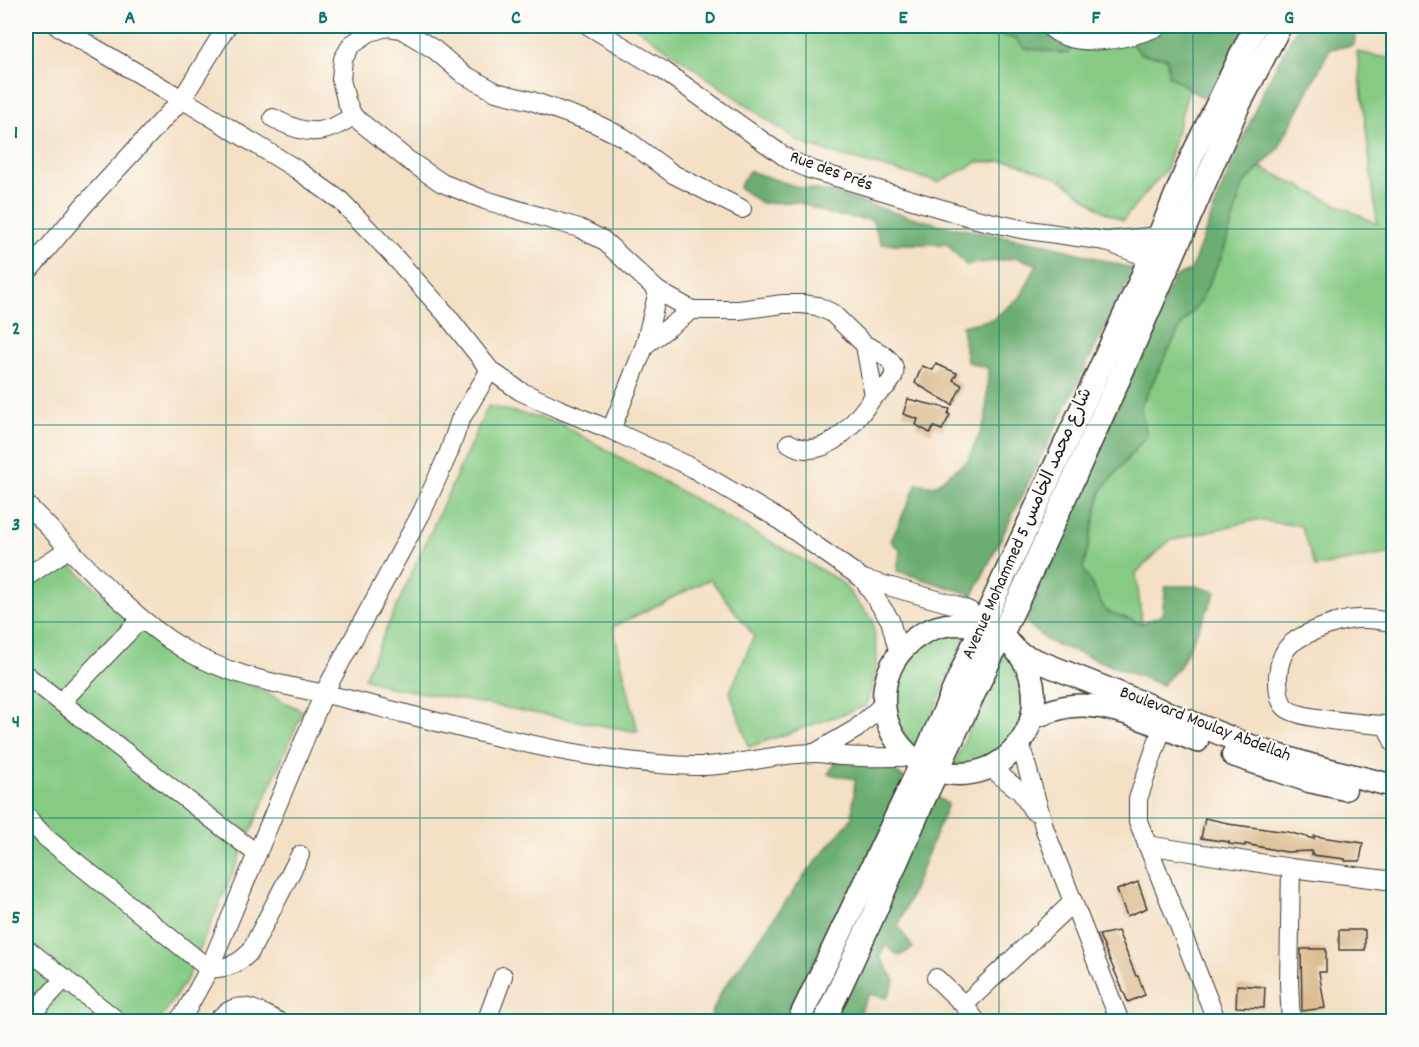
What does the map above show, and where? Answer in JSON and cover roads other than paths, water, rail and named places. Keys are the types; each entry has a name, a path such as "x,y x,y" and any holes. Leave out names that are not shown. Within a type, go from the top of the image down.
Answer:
{"main road":[{"name":"Avenue Mohammed 5 شارع محمد الخامس","path":"1169,238 1192,156 1255,26"},
{"name":"Avenue Mohammed 5 شارع محمد الخامس","path":"798,1022 923,764 991,631 1169,238 1280,26"},
{"path":"946,625 991,631 1020,654 1030,674 1035,696 1032,718 1020,743 1007,757 991,768 973,773 955,774 923,764 898,742 888,723 885,702 886,686 891,669 899,654 920,635 946,625"},
{"name":"Boulevard Moulay Abdellah","path":"1020,654 1262,750 1394,786"},
{"name":"Boulevard Moulay Abdellah","path":"1032,718 1072,706 1090,705 1118,711 1272,770 1309,781 1394,800"},
{"name":"Avenue Mohammed 5 شارع محمد الخامس","path":"824,1022 923,764"}],"street":[{"path":"57,26 296,169 341,201 445,313 490,370 520,391 689,466 772,515 863,579 956,605 970,611 991,631"},
{"path":"26,274 85,204 182,99 226,26"},
{"name":"Rue des Prés","path":"589,26 664,71 788,159 809,169 976,219 1022,229 1106,241 1169,238"},
{"path":"1049,26 1062,34 1079,39 1118,39 1159,26"},
{"path":"742,209 673,174 623,137 603,127 532,101 496,92 463,74 435,50 401,28 387,27 370,32 352,44 346,52 341,67 341,79 352,117 442,183 485,200 579,228 603,240 658,291 692,310 739,310 783,304 817,306 832,313 865,345 874,396 836,439 823,448 798,449 789,443"},
{"path":"273,118 298,130 320,132 336,128 352,117"},
{"name":"Rue des Prés","path":"1106,241 1159,262"},
{"path":"611,430 645,345 658,291"},
{"path":"645,345 692,310"},
{"path":"177,1022 186,1011 209,969 324,693 422,512 449,452 460,420 490,370"},
{"path":"26,504 98,579 141,619 186,650 214,664 281,686 324,693 536,747 596,758 698,766 814,753 923,764"},
{"path":"26,578 70,548"},
{"path":"863,579 890,620 899,654"},
{"path":"61,702 141,619"},
{"path":"1394,622 1356,619 1334,623 1291,644 1279,663 1278,684 1284,707 1292,712 1299,715 1390,726 1394,743"},
{"path":"26,675 257,854"},
{"path":"814,753 856,729 885,702"},
{"path":"1162,728 1137,806 1138,821 1217,1022"},
{"path":"1020,743 1045,830 1116,1020"},
{"path":"991,768 1021,792 1045,830"},
{"path":"26,816 45,837 209,969 228,968 240,962 250,952 300,855"},
{"path":"1147,845 1291,868 1394,881"},
{"path":"1291,868 1289,983 1291,1022"},
{"path":"964,1005 1073,902"},
{"path":"26,948 119,1022"},
{"path":"486,1022 503,976"},
{"path":"26,1020 65,978"},
{"path":"936,978 964,1005 977,1022"},
{"path":"216,1022 226,1011 237,1007 248,1008 280,1022"}]}
